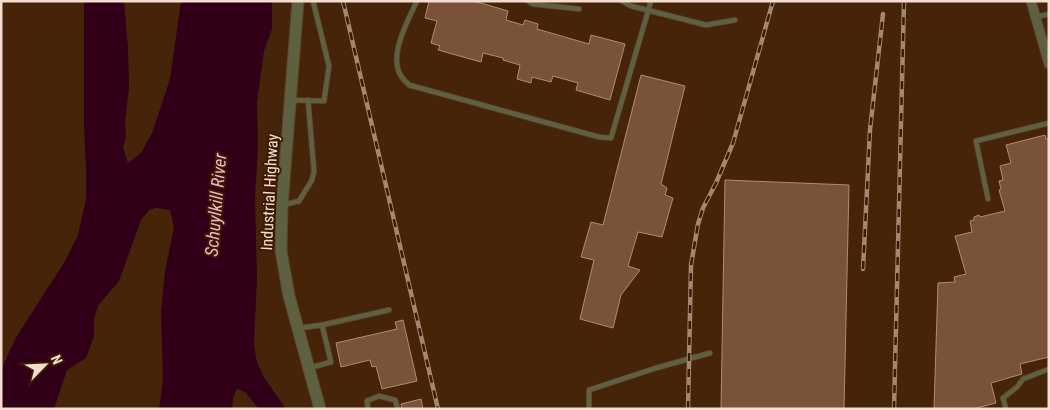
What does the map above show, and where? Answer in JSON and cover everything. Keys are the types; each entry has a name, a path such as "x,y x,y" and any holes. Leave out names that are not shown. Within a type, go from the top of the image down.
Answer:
{"street":[{"name":"Industrial Highway","path":"298,1 282,206 281,251 288,296 320,409"},
{"path":"1031,1 1047,50 1049,64"}],"lane":[{"path":"290,100 324,100 329,66 314,1"},
{"path":"417,1 402,32 396,59 400,75 409,85 599,137 611,138 651,1"},
{"path":"528,1 532,4 579,9"},
{"path":"622,1 631,6 706,25 736,20"},
{"path":"1036,17 1049,14"},
{"path":"282,206 299,201 312,180 314,171 308,100"},
{"path":"988,199 976,142 1049,123"},
{"path":"298,328 322,325 389,310"},
{"path":"309,368 331,362 322,325"},
{"path":"589,409 589,390 710,353"},
{"path":"1006,409 1003,398 1017,387 1023,379 1049,369"},
{"path":"368,409 367,401 379,396 395,400 398,409"}],"water":[{"name":"Schuylkill River","path":"84,1 124,1 129,87 125,121 126,136 123,147 128,163 141,153 152,133 170,79 181,1 272,1 272,29 264,51 257,102 258,148 255,197 257,278 254,343 256,359 263,376 286,409 259,409 245,392 237,389 233,397 232,409 159,409 163,380 161,312 165,271 174,227 170,210 156,208 149,210 141,220 119,281 98,306 94,319 94,336 86,358 67,370 54,409 1,409 1,371 4,363 17,336 65,261 78,235 86,200"}],"building":[{"path":"429,1 474,1 508,11 506,20 523,25 525,20 538,24 537,29 589,44 591,35 625,44 610,100 576,90 578,83 553,76 551,82 532,77 531,83 517,79 520,65 503,60 503,58 483,53 481,62 438,50 440,46 431,43 437,21 425,18"},
{"path":"641,75 685,86 661,184 667,188 665,195 673,198 662,237 638,232 628,266 640,270 621,295 613,328 580,319 594,260 581,257 591,222 603,225"},
{"path":"1045,135 1046,139 1049,139 1049,357 1020,364 1022,374 991,383 996,403 973,409 934,409 938,283 955,282 954,277 966,274 955,236 972,232 970,221 974,220 974,217 1005,211 999,190 1001,189 999,181 1003,180 1000,166 1011,163 1006,145"},
{"path":"725,180 849,185 844,409 721,409"},
{"path":"403,320 417,381 382,389 376,366 372,367 370,360 341,367 336,343 397,329 395,322"},
{"path":"421,399 423,409 402,409 401,404"}],"railway":[{"path":"343,1 438,409"},
{"path":"688,409 691,265 698,224 703,208 733,143 773,1"},
{"path":"894,409 904,1"},
{"path":"863,269 870,130 883,14"}]}
